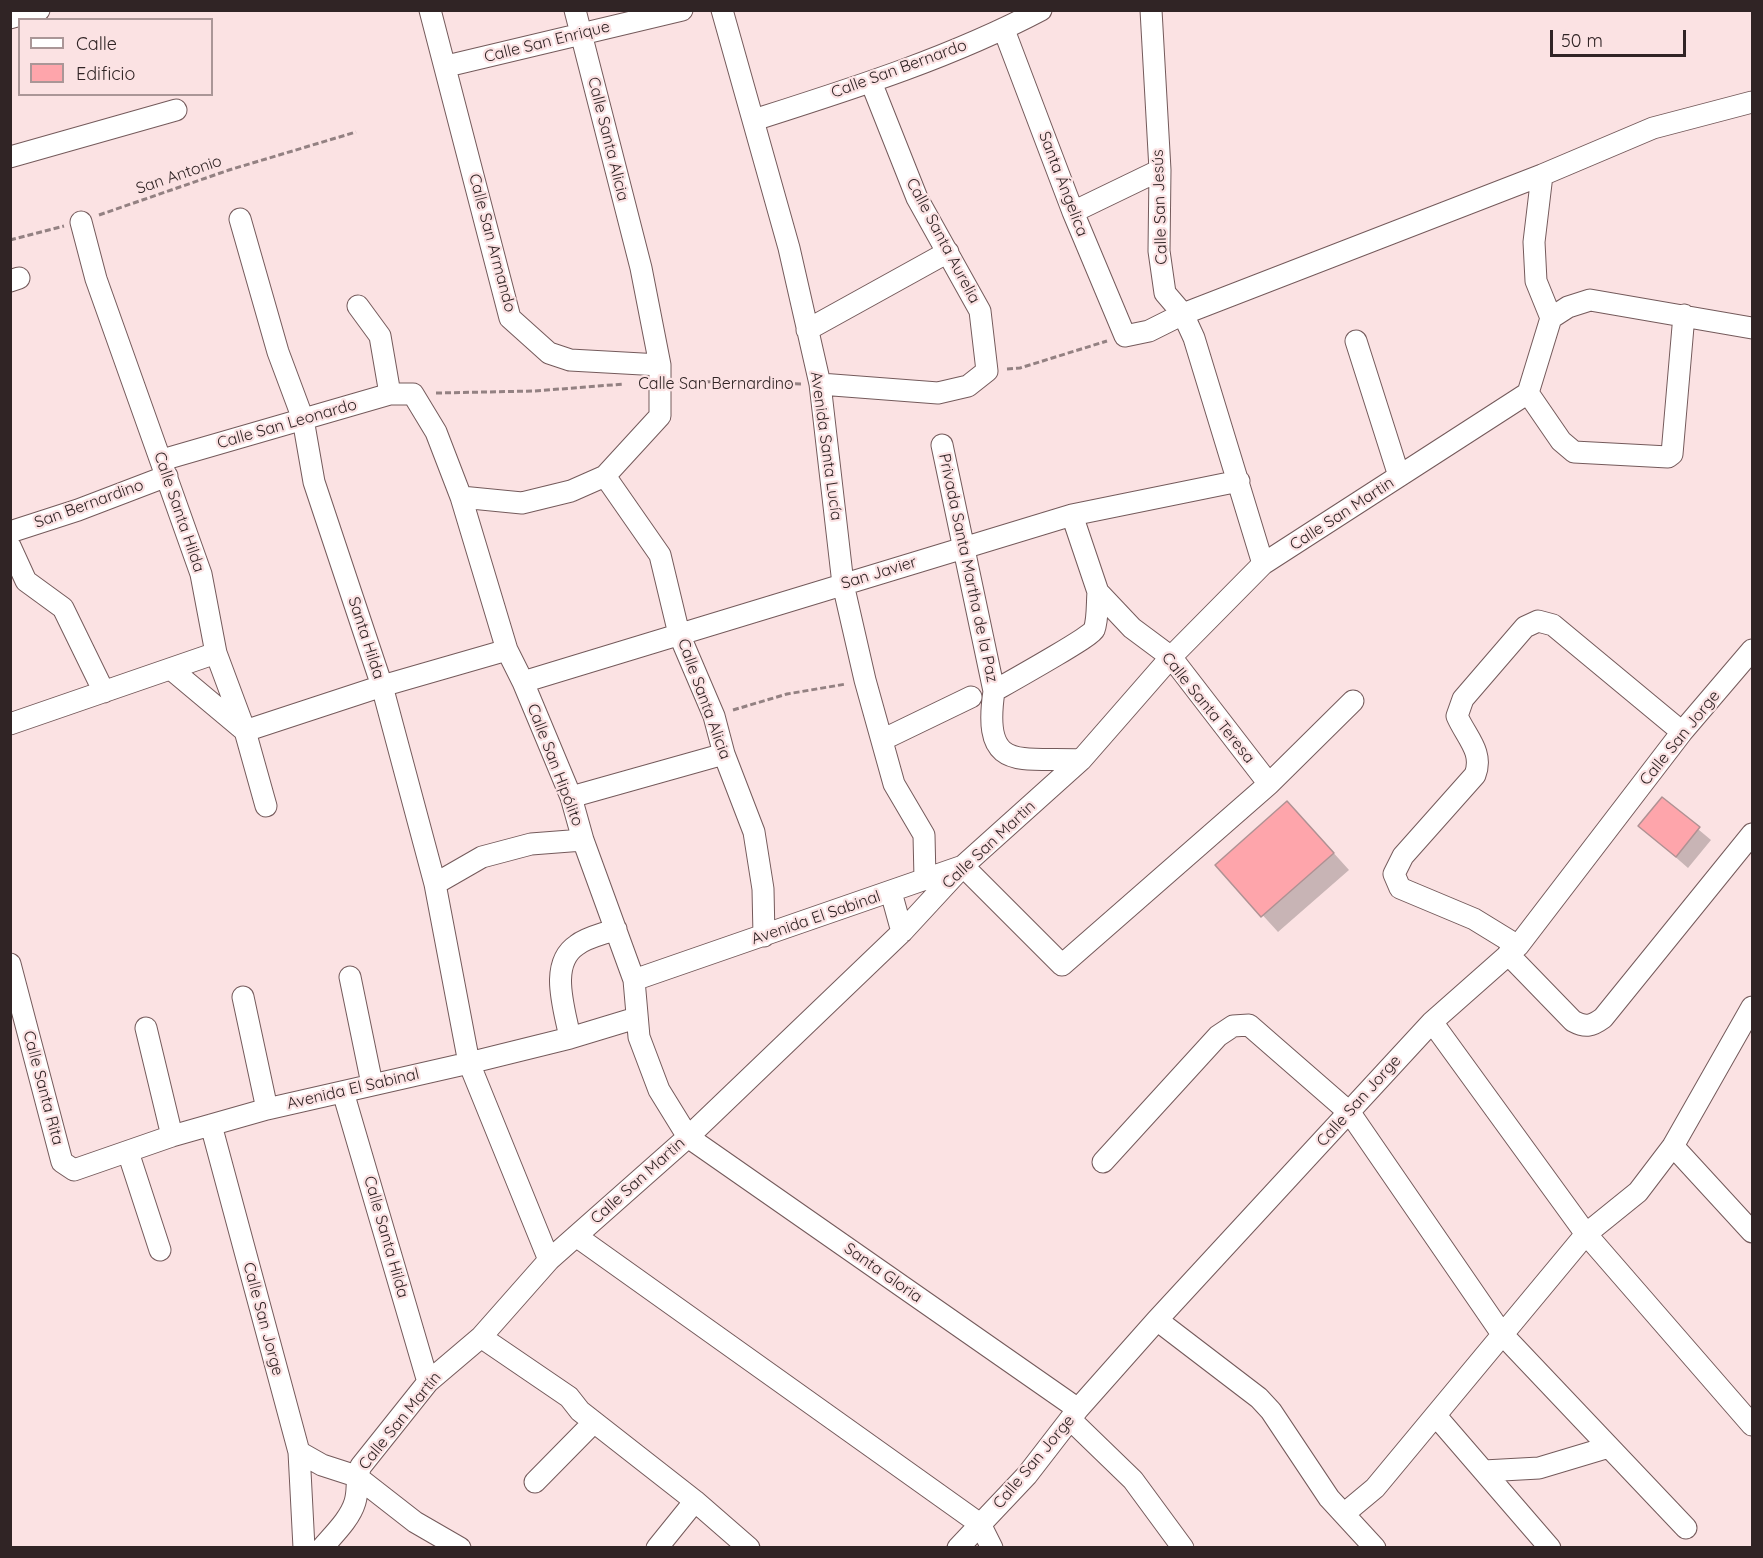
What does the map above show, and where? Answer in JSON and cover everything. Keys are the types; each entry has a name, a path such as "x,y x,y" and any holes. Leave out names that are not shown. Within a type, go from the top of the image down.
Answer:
{"street":[{"path":"10,18 39,10"},
{"name":"Calle San Armando","path":"430,10 447,66 510,318 549,353 570,360 660,373"},
{"name":"Calle Santa Alicia","path":"575,10 641,267 660,373 660,416 605,476 660,555 679,634 714,716 724,754 754,832 763,889 764,936"},
{"name":"Calle San Enrique","path":"447,66 682,10"},
{"name":"Avenida Santa Lucía","path":"722,10 789,248 820,384 843,584 865,680 898,794 924,835 925,879"},
{"name":"Calle San Bernardo","path":"754,120 871,82 1004,30 1041,10"},
{"name":"Calle San Jesús","path":"1151,10 1160,170 1159,251 1166,293 1183,314 1194,338 1263,564"},
{"name":"Santa Ángelica","path":"1004,30 1073,212 1125,336"},
{"name":"Calle Santa Aurelia","path":"871,82 917,198 980,310 987,371"},
{"path":"1125,336 1149,331 1183,314 1542,175 1653,128 1752,102"},
{"path":"10,157 176,110"},
{"path":"1073,212 1160,170"},
{"path":"1542,175 1534,242 1536,280 1551,318 1528,393 1562,441 1574,452 1668,457 1672,454 1684,315"},
{"name":"Santa Hilda","path":"240,219 278,352 303,419 314,482 382,686 435,884 469,1063 549,1260"},
{"name":"Calle Santa Hilda","path":"81,222 96,279 201,574 216,653 245,731 266,806"},
{"path":"807,330 948,252"},
{"path":"1551,318 1568,307 1590,300 1752,328"},
{"path":"358,306 380,336 390,394"},
{"path":"1356,341 1399,476"},
{"path":"820,384 938,393 968,386 987,371"},
{"name":"Calle San Martin","path":"481,1337 549,1260 688,1137 902,932 963,866 1080,760 1171,657 1263,564 1528,393"},
{"name":"Calle San Leonardo","path":"165,468 303,419 390,394 413,394"},
{"name":"Calle San Hipólito","path":"413,394 436,432 461,497 507,650 523,682 571,797 583,840 634,980 639,1037 659,1090 688,1137"},
{"name":"Privada Santa Martha de la Paz","path":"942,445 989,661 994,691 991,728"},
{"name":"San Bernardino","path":"10,532 78,510 165,468"},
{"path":"461,497 522,503 571,491 605,476"},
{"name":"San Javier","path":"523,682 1072,515 1239,481"},
{"name":"Calle Santa Teresa","path":"1072,515 1098,592 1132,628 1171,657 1269,784"},
{"path":"10,546 26,581 63,608 104,692"},
{"path":"994,691 1052,655 1089,636 1095,629 1098,592"},
{"path":"1682,732 1553,625 1538,621 1525,627 1463,699 1457,716 1465,735 1477,752 1479,763 1475,774 1403,856 1394,874 1401,888 1474,919 1513,950 1573,1021 1582,1026 1593,1025 1603,1018 1752,834"},
{"path":"171,669 245,731 382,686 507,650"},
{"name":"Calle San Jorge","path":"958,1548 1027,1475 1074,1415 1156,1320 1432,1022 1513,950 1682,732 1752,650"},
{"path":"10,724 216,653"},
{"path":"989,661 975,681 971,697 976,710 991,728 994,739 1005,753 1017,760 1080,760"},
{"path":"882,740 971,697"},
{"path":"963,866 1062,965 1269,784 1353,701"},
{"path":"571,797 724,754"},
{"path":"435,884 482,856 531,844 583,840"},
{"name":"Avenida El Sabinal","path":"634,980 963,866"},
{"path":"891,892 902,932"},
{"path":"570,1038 560,973 563,960 577,944 616,930"},
{"name":"Calle Santa Rita","path":"10,964 62,1162 74,1170"},
{"path":"350,977 372,1084"},
{"path":"243,997 267,1109"},
{"path":"1345,1513 1376,1488 1586,1234 1638,1192 1673,1146 1752,1007"},
{"name":"Avenida El Sabinal","path":"74,1170 172,1136 267,1109 469,1063 570,1038 636,1018"},
{"path":"1432,1022 1586,1234 1752,1425"},
{"path":"1103,1162 1218,1036 1233,1026 1249,1025 1350,1113 1502,1334 1686,1528"},
{"path":"146,1028 172,1136"},
{"name":"Calle Santa Hilda","path":"343,1092 428,1382"},
{"name":"Calle San Jorge","path":"211,1125 299,1452 304,1548"},
{"name":"Santa Gloria","path":"688,1137 1074,1415 1133,1480 1183,1548"},
{"path":"1673,1146 1752,1232"},
{"path":"128,1152 160,1250"},
{"path":"576,1236 980,1524 992,1548"},
{"path":"1156,1320 1259,1398 1271,1411 1329,1498 1375,1548"},
{"path":"481,1337 569,1397 580,1411 695,1501 749,1548"},
{"name":"Calle San Martín","path":"322,1548 352,1510 358,1491 356,1476 361,1466 428,1382 481,1337"},
{"path":"1436,1416 1550,1548"},
{"path":"535,1482 594,1422"},
{"path":"1484,1471 1539,1468 1609,1447"},
{"path":"299,1452 322,1465 356,1476 415,1522 460,1548"},
{"path":"657,1548 695,1501"}],"path":[{"name":"San Antonio","path":"10,240 81,222 229,170 356,132"},
{"path":"987,371 1020,368 1125,336"},
{"name":"Calle San Bernardino","path":"660,373 820,384"},
{"name":"Calle San Bernardino","path":"413,394 535,391 626,384"},
{"path":"714,716 787,694 865,680"}],"building":[{"path":"1662,797 1700,827 1676,857 1638,826"},
{"path":"1287,801 1334,853 1261,917 1215,865"}]}
